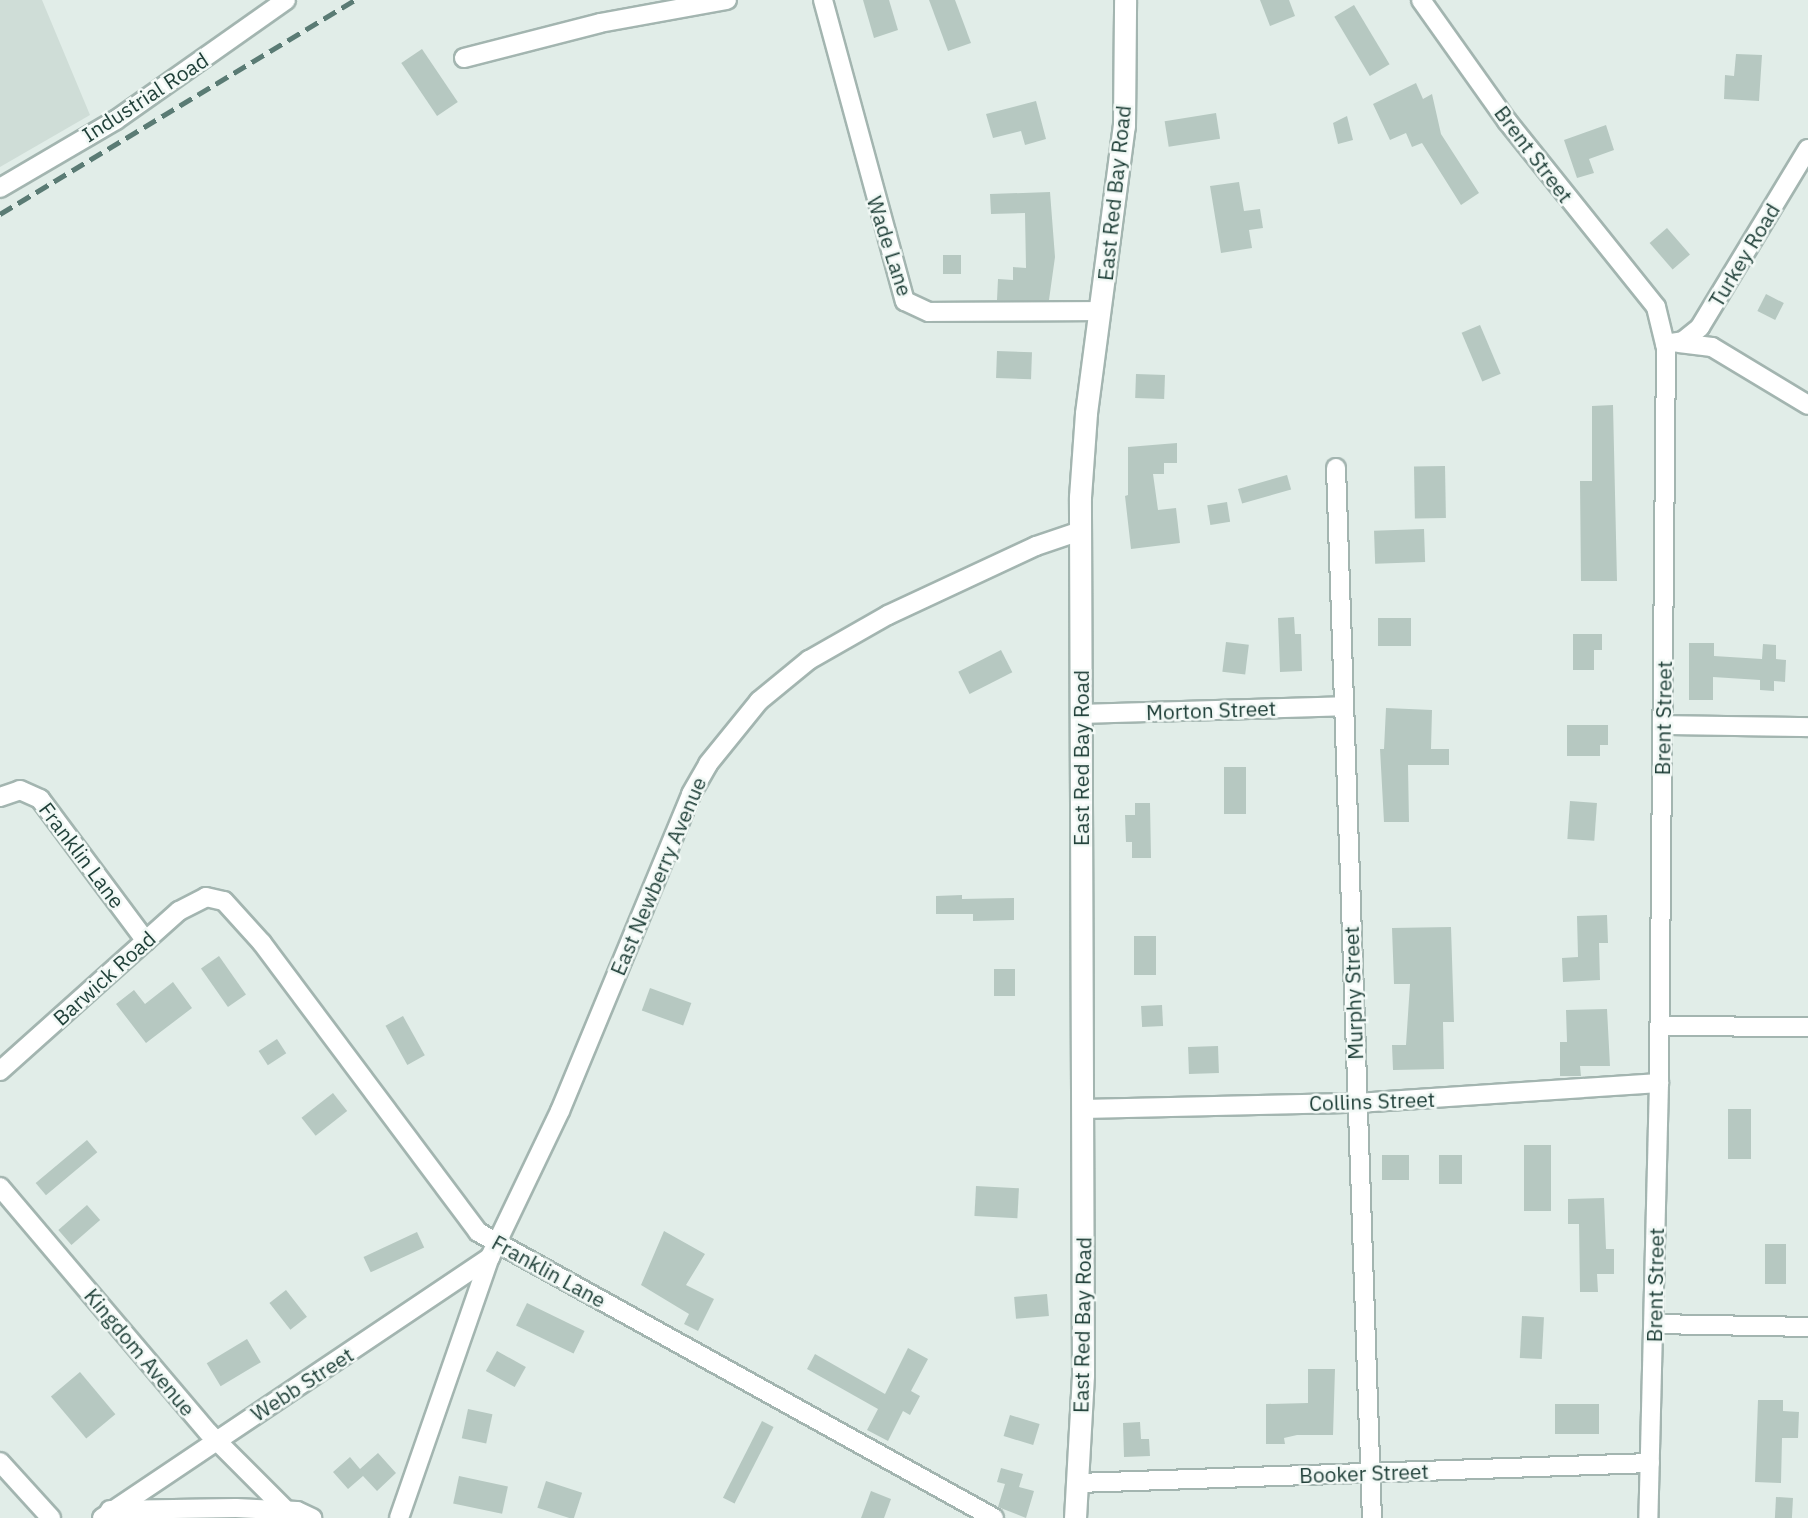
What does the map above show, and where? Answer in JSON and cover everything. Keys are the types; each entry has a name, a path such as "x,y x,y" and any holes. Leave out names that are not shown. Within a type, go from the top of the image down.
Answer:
{"street":[{"name":"Industrial Road","path":"0,188 116,120 286,0"},
{"path":"464,58 600,23 727,0"},
{"name":"Wade Lane","path":"823,0 905,301 929,312 1100,311"},
{"name":"East Red Bay Road","path":"1075,1518 1078,1483 1083,1109 1080,714 1082,460 1124,126 1125,0"},
{"name":"Brent Street","path":"1421,0 1507,121 1656,307 1665,344 1660,1026 1648,1518"},
{"name":"Turkey Road","path":"1665,344 1684,341 1700,327 1808,149"},
{"path":"1665,344 1698,343 1712,347 1808,405"},
{"name":"Murphy Street","path":"1336,468 1372,1518"},
{"name":"East Newberry Avenue","path":"400,1518 492,1250 518,1205 560,1111 691,794 740,723 809,660 888,615 1036,546 1080,531"},
{"name":"Morton Street","path":"1080,714 1343,706"},
{"path":"1662,725 1808,727"},
{"name":"Franklin Lane","path":"2,792 20,790 40,799 146,941"},
{"name":"Barwick Road","path":"0,1071 188,905 206,897 215,898"},
{"name":"Franklin Lane","path":"215,898 237,912 262,943 468,1223 492,1250 993,1518"},
{"path":"1660,1026 1808,1027"},
{"name":"Collins Street","path":"1083,1109 1357,1103 1659,1083"},
{"name":"Kingdom Avenue","path":"0,1187 215,1440 286,1510"},
{"name":"Webb Street","path":"106,1514 492,1250"},
{"path":"1654,1324 1808,1327"},
{"path":"0,1462 24,1493 51,1518"},
{"name":"Booker Street","path":"1078,1483 1650,1463"},
{"path":"106,1514 286,1510 312,1518"}],"shaded area":[{"path":"0,0 42,0 90,115 0,167"}],"building":[{"path":"863,0 889,0 898,30 874,38"},
{"path":"929,0 955,0 971,43 948,51"},
{"path":"1260,0 1289,0 1295,16 1270,26"},
{"path":"1354,5 1390,64 1370,76 1334,17"},
{"path":"422,49 458,102 437,116 401,63"},
{"path":"1736,54 1762,55 1759,101 1724,99 1725,75 1734,76"},
{"path":"1416,83 1423,99 1432,94 1441,134 1479,193 1461,205 1422,143 1412,147 1406,133 1390,140 1373,104"},
{"path":"1036,101 1046,139 1025,145 1021,131 993,138 986,114"},
{"path":"1216,113 1220,139 1169,147 1165,121"},
{"path":"1347,116 1353,140 1338,144 1333,123"},
{"path":"1606,125 1614,150 1589,159 1594,173 1577,178 1564,140"},
{"path":"1239,182 1244,211 1260,209 1263,228 1249,230 1252,248 1221,253 1210,186"},
{"path":"1050,192 1055,257 1049,300 997,300 998,279 1013,280 1013,267 1026,268 1025,213 991,214 990,194"},
{"path":"1667,228 1690,254 1673,270 1650,243"},
{"path":"943,255 961,255 961,274 943,274"},
{"path":"1766,294 1784,303 1775,320 1757,311"},
{"path":"1480,325 1501,374 1482,382 1462,333"},
{"path":"997,351 1032,352 1031,379 996,378"},
{"path":"1136,374 1165,375 1164,399 1135,398"},
{"path":"1613,405 1617,581 1581,581 1580,481 1592,481 1592,406"},
{"path":"1177,443 1177,463 1164,463 1164,474 1153,474 1158,510 1176,508 1180,543 1131,549 1125,496 1128,495 1128,447"},
{"path":"1445,466 1446,518 1415,519 1414,467"},
{"path":"1287,475 1291,489 1242,503 1238,489"},
{"path":"1227,502 1230,522 1210,525 1207,505"},
{"path":"1424,529 1425,562 1375,564 1374,531"},
{"path":"1294,617 1295,634 1301,634 1302,671 1280,672 1278,618"},
{"path":"1378,618 1411,618 1411,646 1378,646"},
{"path":"1573,634 1602,634 1602,650 1594,650 1594,670 1573,670"},
{"path":"1226,642 1249,645 1245,675 1222,672"},
{"path":"1689,643 1714,643 1714,656 1762,659 1763,644 1776,645 1776,659 1786,660 1785,682 1774,681 1774,691 1760,690 1760,680 1713,677 1713,700 1689,700"},
{"path":"1001,650 1012,672 970,694 958,672"},
{"path":"1386,708 1432,710 1431,749 1449,749 1449,765 1408,765 1409,822 1384,822 1380,749 1384,749"},
{"path":"1567,725 1608,725 1608,745 1600,745 1600,756 1567,756"},
{"path":"1224,767 1246,767 1246,814 1224,814"},
{"path":"1570,801 1597,803 1594,841 1567,839"},
{"path":"1135,803 1150,803 1151,858 1132,858 1132,842 1126,842 1125,815 1135,815"},
{"path":"962,895 962,899 1014,898 1014,920 973,921 973,914 936,914 936,896"},
{"path":"1607,915 1608,943 1599,943 1600,980 1563,982 1562,958 1578,957 1577,916"},
{"path":"1451,927 1454,1022 1443,1022 1444,1069 1393,1070 1392,1045 1406,1045 1410,984 1394,984 1392,928"},
{"path":"1134,936 1156,936 1156,975 1134,975"},
{"path":"219,956 246,995 228,1007 201,969"},
{"path":"994,969 1015,969 1015,996 994,996"},
{"path":"173,982 192,1008 146,1043 116,1004 134,990 145,1004"},
{"path":"650,988 691,1003 683,1026 642,1011"},
{"path":"1162,1005 1163,1026 1142,1027 1141,1006"},
{"path":"1607,1009 1610,1066 1580,1066 1581,1076 1560,1076 1560,1042 1567,1042 1566,1010"},
{"path":"403,1016 425,1055 407,1065 386,1026"},
{"path":"277,1039 286,1053 268,1065 259,1051"},
{"path":"1218,1046 1219,1073 1189,1074 1188,1047"},
{"path":"333,1093 347,1111 316,1136 301,1118"},
{"path":"1728,1109 1751,1109 1751,1159 1728,1159"},
{"path":"87,1140 97,1152 46,1195 36,1183"},
{"path":"1524,1145 1551,1145 1551,1211 1524,1211"},
{"path":"1382,1155 1409,1155 1409,1180 1382,1180"},
{"path":"1439,1155 1462,1155 1462,1184 1439,1184"},
{"path":"976,1186 1019,1188 1017,1218 974,1216"},
{"path":"1604,1198 1606,1249 1614,1249 1614,1274 1597,1274 1598,1292 1580,1292 1579,1224 1568,1224 1568,1199"},
{"path":"87,1205 100,1220 71,1245 58,1230"},
{"path":"664,1231 705,1254 686,1285 714,1299 698,1331 684,1324 689,1314 641,1285"},
{"path":"417,1232 424,1247 371,1272 364,1257"},
{"path":"1765,1244 1786,1244 1786,1284 1765,1284"},
{"path":"286,1290 307,1317 290,1330 269,1303"},
{"path":"1047,1294 1049,1316 1016,1319 1014,1297"},
{"path":"527,1303 585,1331 574,1354 516,1325"},
{"path":"1522,1316 1544,1317 1542,1359 1520,1358"},
{"path":"247,1339 261,1362 221,1386 207,1363"},
{"path":"908,1348 928,1359 911,1391 920,1396 910,1415 903,1411 888,1441 867,1430 878,1409 807,1369 815,1354 885,1394"},
{"path":"497,1351 526,1367 515,1387 486,1371"},
{"path":"1308,1369 1335,1369 1333,1435 1297,1435 1284,1438 1285,1444 1266,1444 1266,1404 1308,1403"},
{"path":"80,1372 115,1414 86,1439 51,1396"},
{"path":"1758,1400 1783,1400 1783,1411 1799,1412 1798,1438 1782,1438 1781,1483 1755,1482"},
{"path":"1555,1404 1599,1404 1599,1434 1555,1434"},
{"path":"468,1409 492,1414 486,1444 462,1438"},
{"path":"1010,1415 1040,1424 1033,1445 1004,1436"},
{"path":"762,1421 774,1427 735,1504 723,1498"},
{"path":"1140,1422 1141,1439 1149,1439 1150,1456 1124,1457 1123,1423"},
{"path":"378,1453 396,1473 377,1491 363,1476 348,1489 333,1472 350,1457 360,1469"},
{"path":"1001,1468 1023,1474 1019,1487 1034,1491 1026,1518 998,1507 1005,1484 997,1482"},
{"path":"459,1476 508,1486 502,1514 453,1503"},
{"path":"546,1481 582,1493 574,1518 537,1508"},
{"path":"871,1491 891,1499 884,1518 861,1518"},
{"path":"1776,1497 1793,1498 1792,1518 1775,1518"}],"railway":[{"path":"0,214 355,0"}]}
